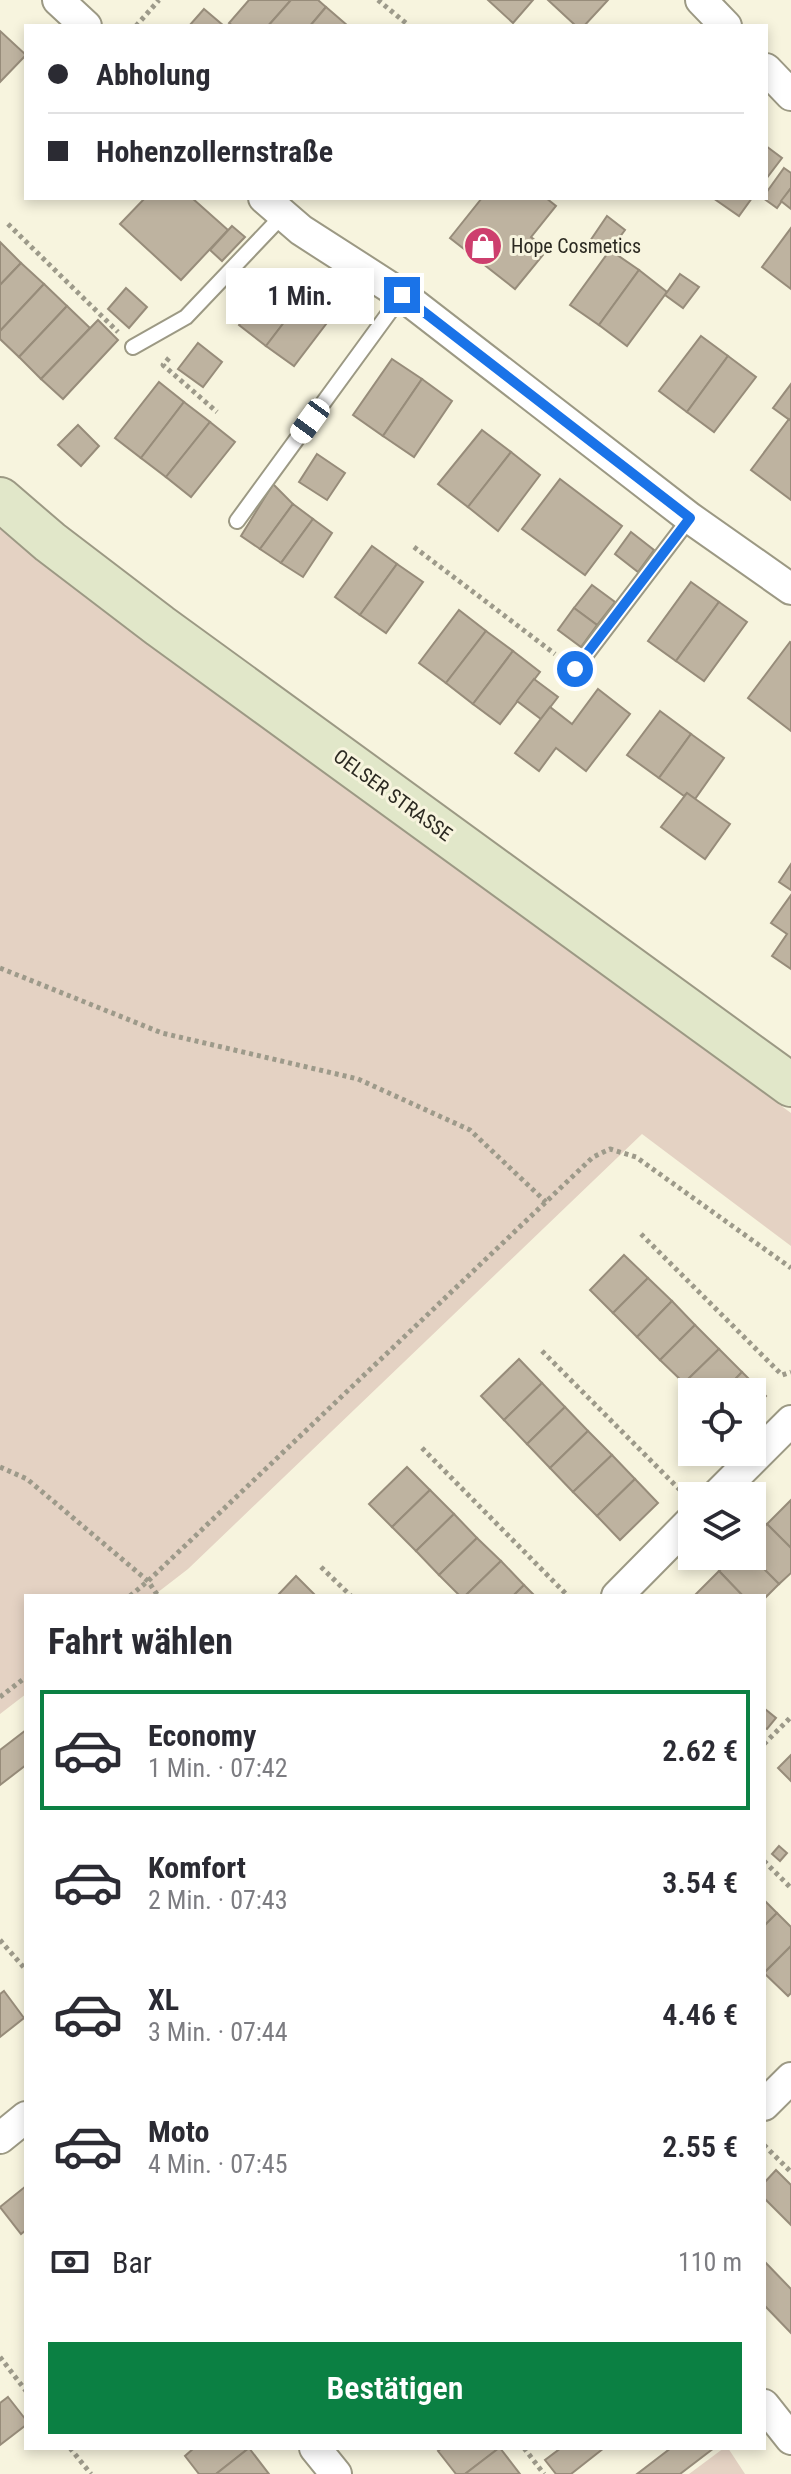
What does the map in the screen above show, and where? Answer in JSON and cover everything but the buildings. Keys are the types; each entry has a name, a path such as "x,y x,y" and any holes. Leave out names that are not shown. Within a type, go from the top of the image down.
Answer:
{"main road":[{"name":"OELSER STRASSE","path":"0,499 136,608 791,1085"}],"street":[{"path":"58,0 84,24"},
{"path":"701,0 724,24"},
{"path":"768,71 791,95"},
{"path":"273,207 402,295 690,518 791,589"},
{"path":"730,1482 791,1421"},
{"path":"619,1594 678,1534"},
{"path":"766,2103 791,2078"},
{"path":"0,2138 24,2119"},
{"path":"766,2408 791,2439"},
{"path":"317,2450 336,2474"}],"lane":[{"path":"133,347 186,317 273,207"},
{"path":"237,521 402,295"},
{"path":"575,669 690,518"}],"path":[{"path":"138,24 159,0"},
{"path":"378,0 407,24"},
{"path":"8,224 133,347"},
{"path":"170,356 163,365 217,412"},
{"path":"414,547 575,669"},
{"path":"0,968 162,1033 358,1079 470,1130 546,1202"},
{"path":"132,1594 593,1157 610,1149 636,1157 791,1268"},
{"path":"641,1234 782,1375 791,1372"},
{"path":"542,1351 678,1487"},
{"path":"422,1448 566,1594"},
{"path":"1,1470 27,1479 148,1581 157,1594"},
{"path":"321,1567 349,1594"},
{"path":"0,1697 24,1679"},
{"path":"766,1742 791,1717"},
{"path":"766,1863 791,1888"},
{"path":"0,1940 24,1968"},
{"path":"766,2147 791,2172"},
{"path":"0,2357 24,2388"},
{"path":"72,2450 91,2474"},
{"path":"526,2450 544,2474"}],"shaded area":[{"path":"0,528 121,624 791,1113 791,1246 642,1134 188,1569 156,1594 24,1594 24,1696 0,1714"},
{"path":"721,2450 729,2450 745,2474 689,2474"}],"place":[{"name":"Hope Cosmetics","path":"483,246"}],"route":[{"path":"402,295 690,518 575,669"}]}
